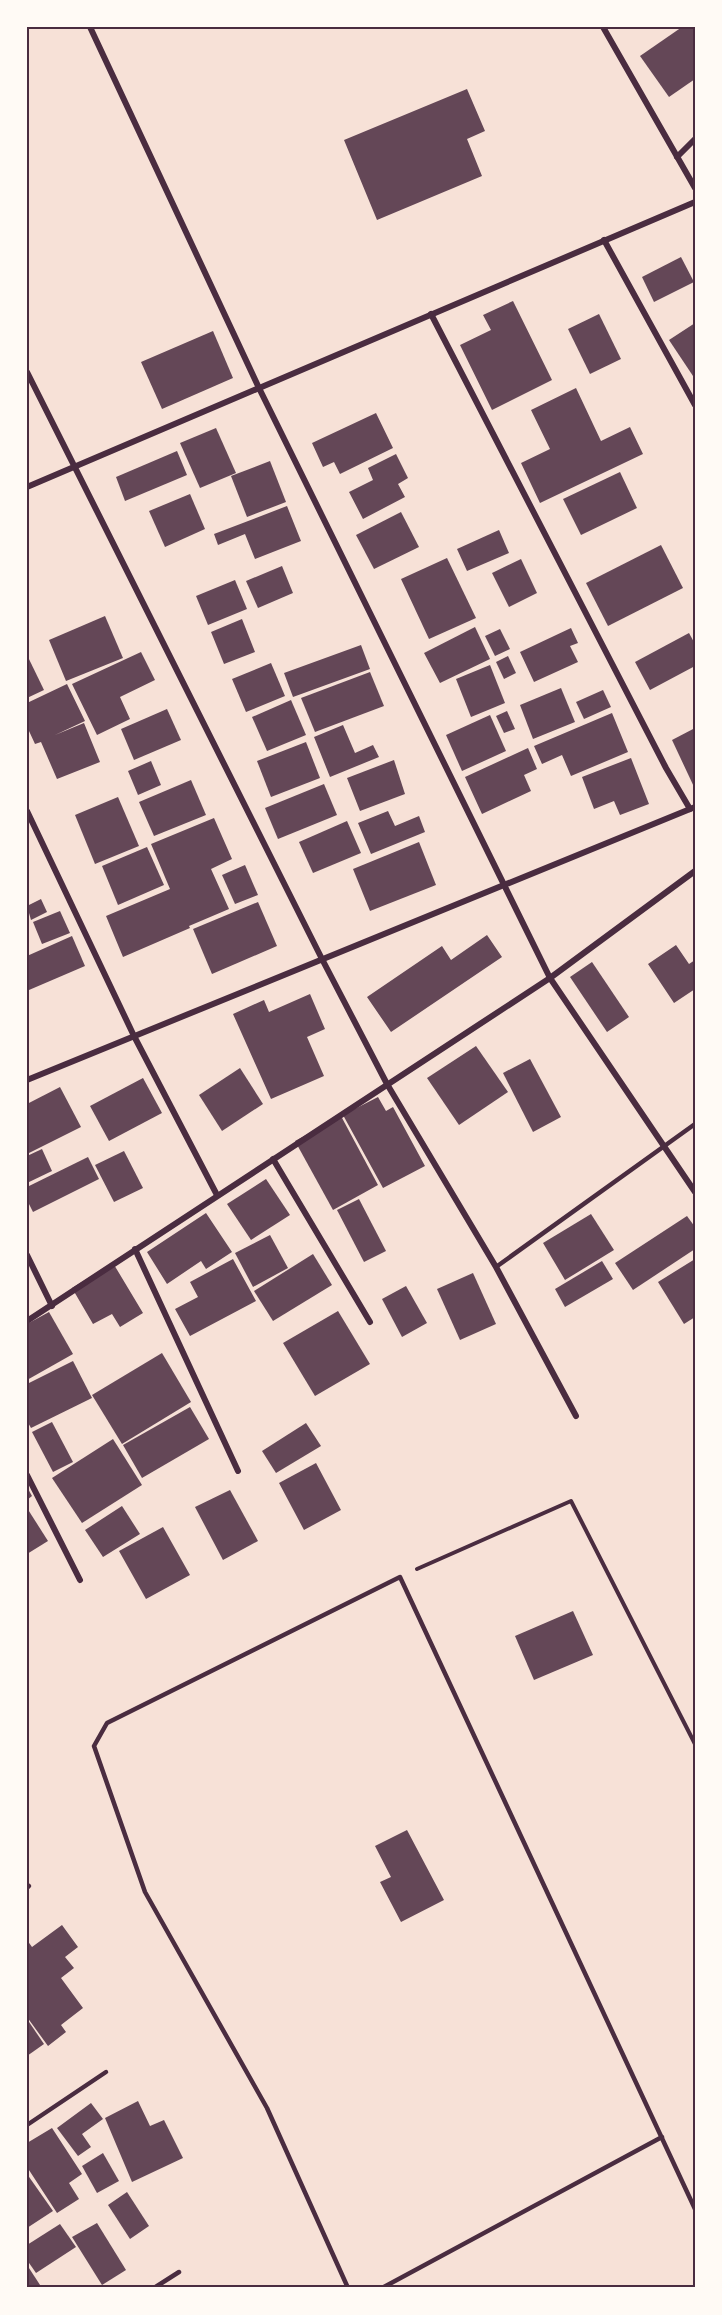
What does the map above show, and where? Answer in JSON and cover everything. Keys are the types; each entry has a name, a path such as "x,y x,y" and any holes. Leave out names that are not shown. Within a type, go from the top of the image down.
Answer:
{"street":[{"path":"90,27 259,388 550,978 695,1192"},
{"path":"603,27 695,188"},
{"path":"677,157 695,139"},
{"path":"27,487 695,202"},
{"path":"604,240 695,405"},
{"path":"27,1080 692,808 661,758 431,314"},
{"path":"27,372 387,1084 496,1267 576,1416"},
{"path":"27,811 134,1036 218,1195"},
{"path":"27,1321 550,978 695,871"},
{"path":"273,1159 370,1322"},
{"path":"135,1249 238,1471"},
{"path":"27,1255 52,1306"},
{"path":"27,1475 80,1580"}],"lane":[{"path":"496,1267 695,1124"},
{"path":"348,2288 267,2108 144,1892 94,1746 107,1723 400,1577 695,2209"},
{"path":"27,2126 106,2072"},
{"path":"382,2288 662,2137"},
{"path":"154,2288 179,2272"}],"path":[{"path":"400,1577 571,1501 695,1744"}],"building":[{"path":"682,27 695,27 695,79 669,97 640,56"},
{"path":"467,89 485,131 467,139 482,176 377,220 344,140"},
{"path":"681,257 694,282 654,302 642,277"},
{"path":"513,301 552,380 492,410 460,345 491,330 483,315"},
{"path":"599,314 621,359 590,374 568,329"},
{"path":"695,323 695,379 669,340"},
{"path":"213,331 233,378 162,409 141,362"},
{"path":"576,388 601,441 630,427 643,454 540,503 521,463 550,449 531,410"},
{"path":"376,413 393,448 340,474 334,462 323,467 312,443"},
{"path":"216,428 236,473 200,488 180,443"},
{"path":"177,451 187,475 125,501 116,477"},
{"path":"396,454 408,478 398,484 405,497 363,519 349,492 373,480 368,468"},
{"path":"270,461 286,502 247,517 231,476"},
{"path":"620,472 637,508 581,535 563,499"},
{"path":"190,494 205,529 165,547 149,511"},
{"path":"287,506 301,541 255,559 245,534 218,545 214,534"},
{"path":"401,512 419,547 374,569 356,535"},
{"path":"499,530 509,553 467,571 457,549"},
{"path":"661,545 683,588 608,626 586,583"},
{"path":"447,558 476,618 429,639 401,579"},
{"path":"521,559 537,593 509,607 492,573"},
{"path":"282,566 293,593 258,608 246,581"},
{"path":"235,580 247,609 208,625 196,596"},
{"path":"105,616 123,658 66,681 49,640"},
{"path":"242,619 255,652 224,664 211,632"},
{"path":"475,627 490,659 440,683 424,653"},
{"path":"571,628 578,643 570,646 578,662 534,682 520,652"},
{"path":"500,629 510,649 495,656 485,636"},
{"path":"689,633 695,644 695,666 650,690 635,662"},
{"path":"361,645 370,669 293,697 284,673"},
{"path":"141,652 155,680 120,697 130,719 97,735 72,684"},
{"path":"27,655 44,690 27,698"},
{"path":"508,656 516,673 504,679 496,662"},
{"path":"271,663 285,696 246,712 232,679"},
{"path":"490,665 505,703 471,717 456,679"},
{"path":"370,672 384,706 315,732 301,698"},
{"path":"67,684 85,721 55,735 84,723 100,762 57,779 41,742 35,744 27,731 27,703"},
{"path":"561,688 575,722 533,739 520,705"},
{"path":"603,690 611,707 584,719 576,702"},
{"path":"291,700 306,735 267,751 252,717"},
{"path":"167,709 181,740 134,760 121,729"},
{"path":"507,711 515,729 504,733 496,716"},
{"path":"612,713 628,752 571,776 562,755 542,764 534,746"},
{"path":"490,715 506,751 462,771 446,735"},
{"path":"343,725 355,753 373,745 379,757 330,777 314,737"},
{"path":"695,728 695,789 672,740"},
{"path":"306,742 320,778 271,797 257,761"},
{"path":"528,748 537,769 524,775 531,791 482,814 465,777"},
{"path":"631,758 649,804 620,815 614,801 594,809 582,777"},
{"path":"394,760 405,794 360,811 347,778"},
{"path":"151,761 161,785 138,795 128,771"},
{"path":"191,780 206,815 154,836 139,802"},
{"path":"324,784 337,815 278,839 265,808"},
{"path":"118,797 139,846 95,864 75,815"},
{"path":"388,811 395,826 419,816 425,832 371,854 358,823"},
{"path":"214,818 232,859 211,869 229,909 123,957 106,916 170,889 151,844"},
{"path":"347,821 361,853 313,873 299,842"},
{"path":"419,842 436,885 370,911 353,869"},
{"path":"147,847 164,885 118,905 102,866"},
{"path":"245,865 258,895 235,904 222,875"},
{"path":"41,899 47,912 31,920 27,906"},
{"path":"258,902 277,946 212,974 193,929"},
{"path":"60,911 70,933 42,944 33,922"},
{"path":"487,935 502,957 391,1032 367,997 442,946 451,960"},
{"path":"72,936 85,966 29,990 27,956"},
{"path":"676,945 689,964 695,960 695,989 674,1003 648,964"},
{"path":"592,962 629,1017 607,1032 570,977"},
{"path":"310,994 325,1029 307,1037 324,1076 271,1099 233,1014 264,1000 269,1012"},
{"path":"476,1046 508,1092 459,1125 427,1078"},
{"path":"530,1059 561,1117 533,1132 503,1073"},
{"path":"240,1068 263,1104 222,1131 199,1095"},
{"path":"143,1078 162,1113 109,1141 90,1106"},
{"path":"60,1087 81,1127 27,1154 27,1104"},
{"path":"378,1097 386,1111 393,1107 425,1166 383,1188 343,1115"},
{"path":"341,1116 378,1185 333,1210 295,1141"},
{"path":"42,1149 52,1171 27,1183 27,1156"},
{"path":"124,1151 143,1188 114,1202 95,1165"},
{"path":"88,1157 99,1179 33,1212 27,1200 27,1187"},
{"path":"266,1179 290,1215 251,1240 227,1204"},
{"path":"359,1199 386,1251 364,1262 337,1210"},
{"path":"206,1213 232,1252 206,1269 201,1261 167,1284 147,1252"},
{"path":"591,1214 614,1250 565,1280 543,1243"},
{"path":"687,1216 695,1227 695,1249 633,1290 615,1263"},
{"path":"270,1235 288,1268 253,1287 235,1253"},
{"path":"313,1254 332,1285 273,1321 254,1291"},
{"path":"233,1259 256,1301 190,1336 175,1309 198,1297 190,1282"},
{"path":"695,1259 695,1317 684,1324 658,1282"},
{"path":"602,1261 613,1279 565,1307 555,1289"},
{"path":"113,1263 143,1313 120,1327 112,1314 93,1324 72,1288"},
{"path":"473,1273 496,1324 460,1340 437,1289"},
{"path":"406,1286 427,1323 402,1337 382,1299"},
{"path":"338,1311 370,1364 315,1396 283,1343"},
{"path":"49,1312 73,1354 27,1380 27,1324"},
{"path":"162,1353 191,1402 122,1444 92,1395"},
{"path":"73,1361 92,1398 31,1428 27,1421 27,1384"},
{"path":"190,1407 209,1439 142,1478 123,1445"},
{"path":"52,1422 73,1462 53,1472 32,1432"},
{"path":"306,1423 321,1446 276,1473 262,1451"},
{"path":"113,1439 142,1485 82,1523 52,1478"},
{"path":"316,1463 341,1510 304,1530 279,1483"},
{"path":"27,1487 32,1496 27,1500"},
{"path":"230,1490 258,1541 223,1560 195,1507"},
{"path":"122,1506 140,1534 103,1557 85,1530"},
{"path":"27,1508 48,1541 27,1554"},
{"path":"163,1527 190,1575 146,1599 119,1551"},
{"path":"573,1611 593,1655 534,1680 515,1636"},
{"path":"407,1830 444,1900 401,1922 380,1882 391,1877 375,1846"},
{"path":"62,1925 78,1947 65,1957 74,1968 61,1978 83,2008 61,2025 66,2032 48,2046 27,2017 27,1940 32,1947"},
{"path":"27,2019 44,2044 27,2056"},
{"path":"138,2101 150,2126 164,2120 183,2158 132,2182 105,2118"},
{"path":"91,2103 103,2119 82,2134 91,2147 78,2156 57,2128"},
{"path":"52,2128 82,2174 69,2183 79,2199 57,2213 27,2167 27,2143"},
{"path":"103,2153 119,2181 97,2193 82,2166"},
{"path":"27,2174 53,2211 27,2228"},
{"path":"127,2192 149,2226 130,2239 108,2205"},
{"path":"97,2223 126,2270 102,2285 72,2237"},
{"path":"60,2224 76,2247 36,2273 27,2260 27,2245"},
{"path":"27,2265 42,2288 27,2288"}]}
